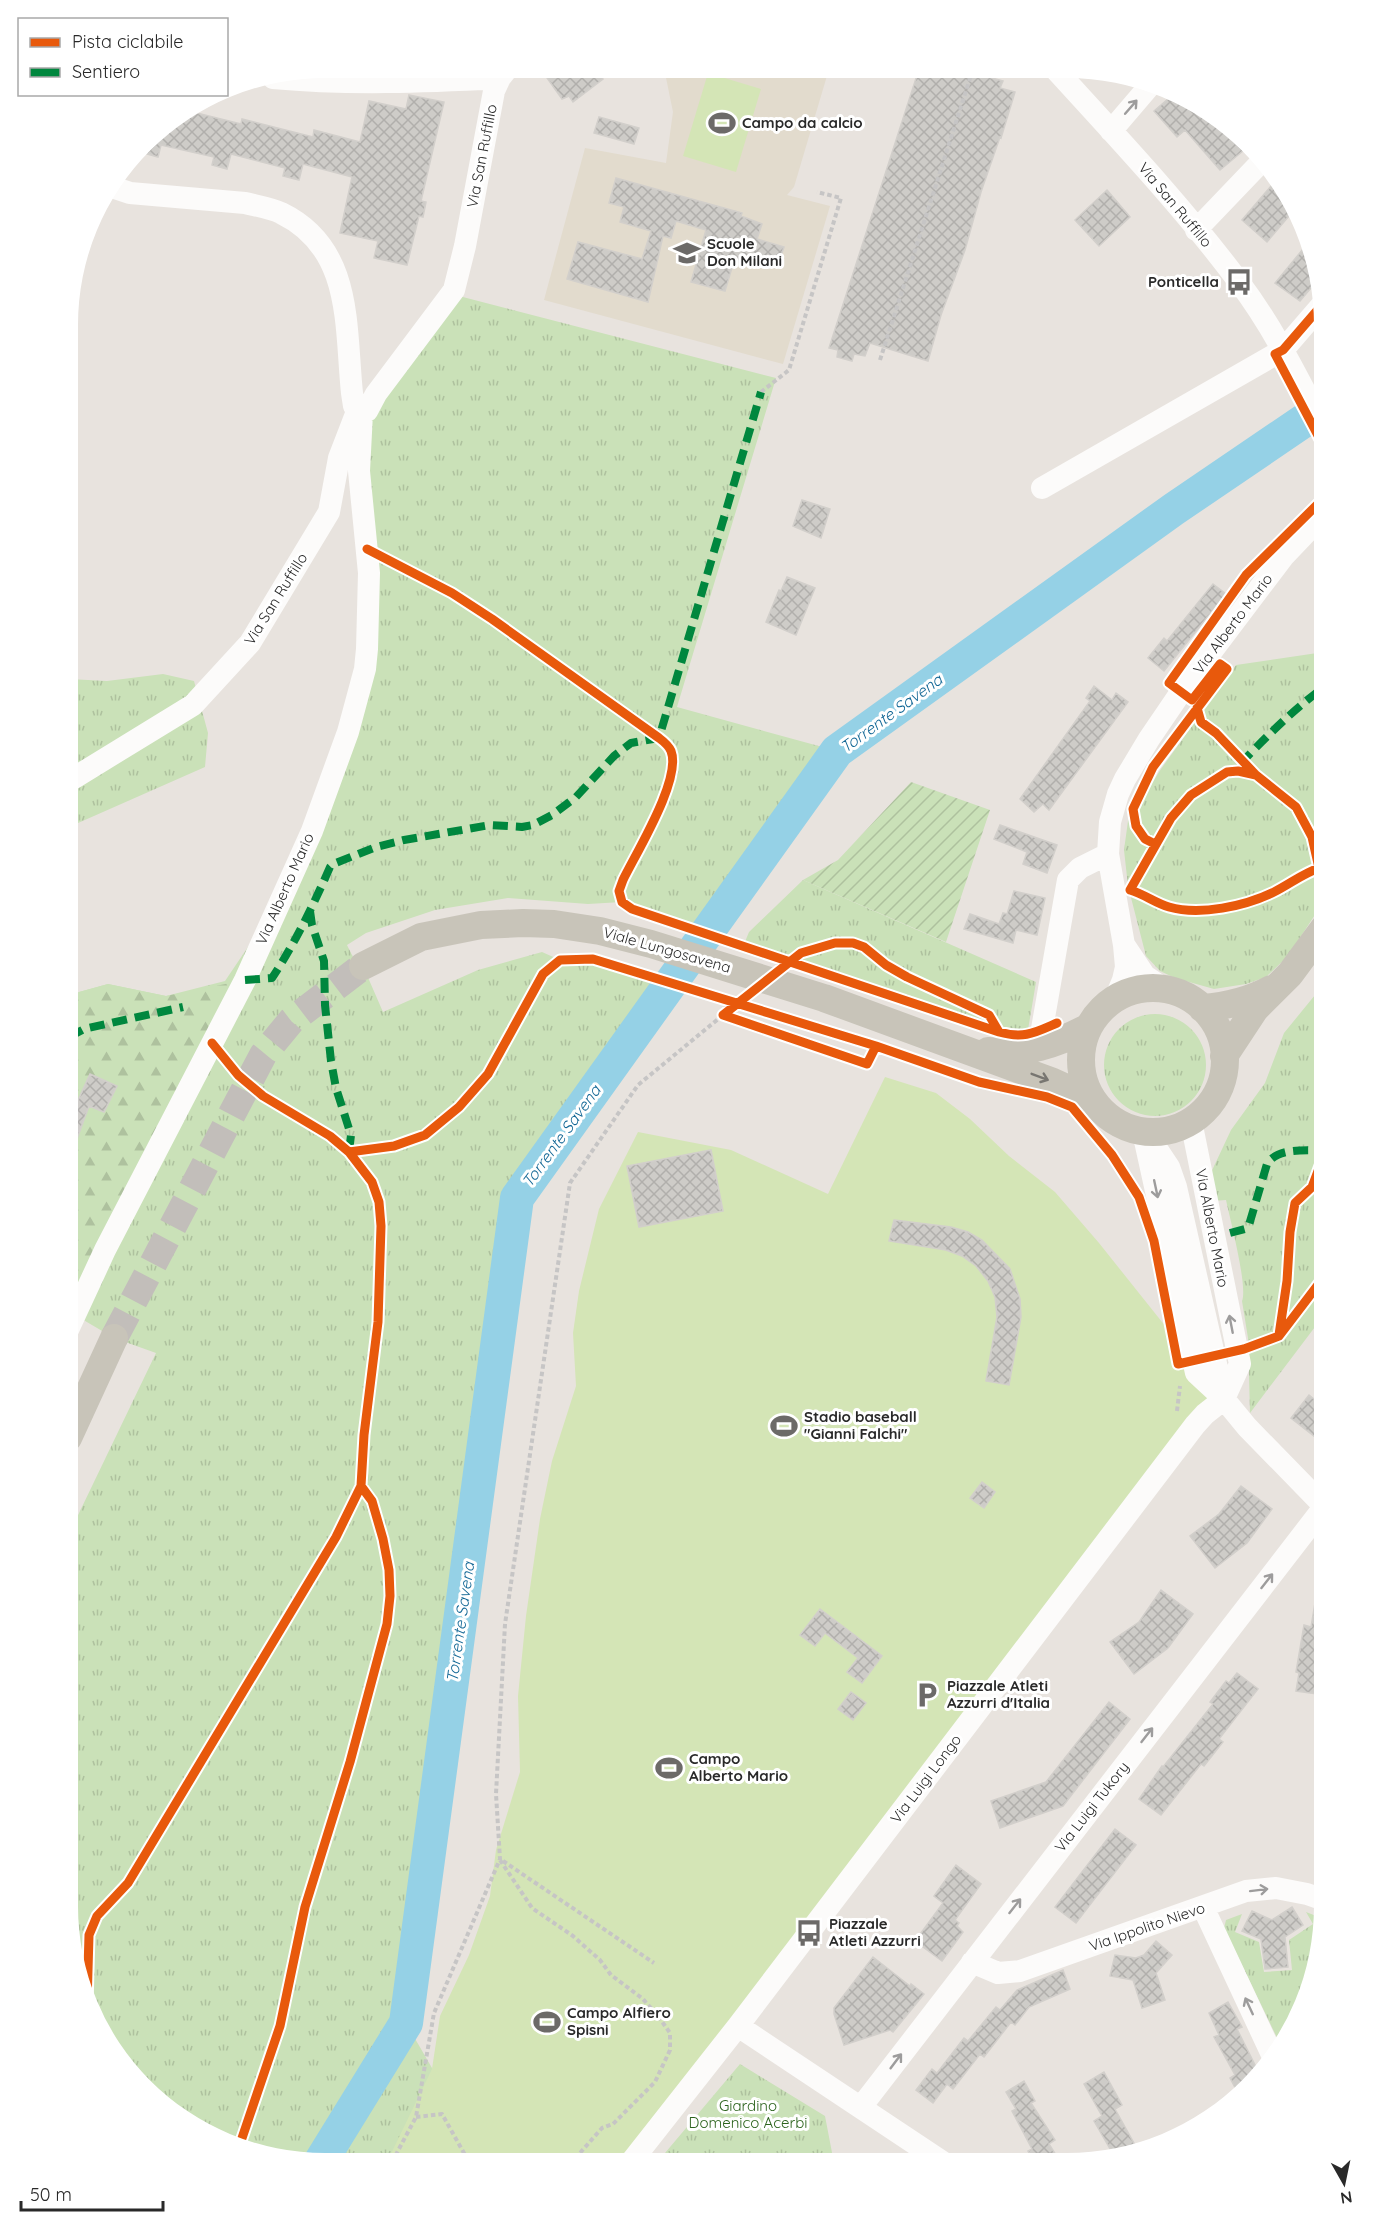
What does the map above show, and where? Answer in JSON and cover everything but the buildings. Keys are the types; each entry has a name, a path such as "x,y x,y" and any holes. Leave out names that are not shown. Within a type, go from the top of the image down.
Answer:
{"main road":[{"name":"Viale Lungosavena","path":"363,966 421,938 481,925 554,924 600,931 651,944 824,998 966,1049 1093,1100"},
{"path":"1224,1056 1241,1028 1303,958 1314,942"},
{"path":"1202,1008 1237,1003 1257,997 1278,985"},
{"path":"1148,989 1166,990 1185,997 1202,1008 1217,1030 1224,1056 1223,1076 1217,1094 1206,1109 1191,1121 1160,1132 1143,1132 1114,1121 1093,1100 1085,1084 1081,1067 1082,1049 1087,1028 1115,999 1131,992 1148,989"},
{"name":"Viale Lungosavena","path":"966,1049 998,1052 1025,1051 1047,1047 1087,1028"},
{"path":"78,1416 114,1338"}],"street":[{"name":"Via San Ruffillo","path":"294,80 401,83 452,78"},
{"name":"Via San Ruffillo","path":"78,775 193,705 250,643 329,512 339,458 360,411 367,411 376,394 454,290 465,246 494,91 501,78"},
{"name":"Via San Ruffillo","path":"1063,78 1239,282 1283,350"},
{"path":"1111,131 1145,91"},
{"path":"1196,230 1257,167"},
{"path":"119,190 130,194 253,205 279,212 295,221 314,237 330,258 341,284 352,393 360,411"},
{"path":"1042,488 1283,350 1313,315"},
{"path":"1283,350 1314,409"},
{"name":"Via Alberto Mario","path":"78,1308 105,1250 244,980 312,831 348,732 365,669 367,649 369,573 359,471 360,411"},
{"name":"Via Alberto Mario","path":"1115,999 1126,967 1108,854 1108,839 1113,808 1125,779 1181,692 1283,557 1314,524"},
{"path":"1042,1029 1068,880 1080,868 1108,854"},
{"name":"Via Alberto Mario","path":"1124,945 1145,976 1166,990"},
{"name":"Via Alberto Mario","path":"1176,1187 1175,1166 1178,1151 1191,1121"},
{"name":"Via Alberto Mario","path":"1191,1121 1240,1364 1224,1399"},
{"name":"Via Alberto Mario","path":"1143,1132 1161,1152 1176,1187 1224,1399"},
{"name":"Via Alberto Mario","path":"1143,1132 1196,1373 1224,1399 1247,1427 1314,1496"},
{"name":"Via Luigi Longo","path":"639,2153 1195,1425 1224,1399"},
{"name":"Via Luigi Tukory","path":"861,2107 1314,1519"},
{"name":"Via Ippolito Nievo","path":"972,1962 998,1972 1020,1971 1246,1891 1276,1888 1314,1896"},
{"path":"1203,1907 1269,2048"},
{"path":"738,2026 929,2153"}],"path":[{"path":"880,360 970,78"},
{"path":"761,392 789,370 841,198 818,192"},
{"path":"397,2153 416,2117 434,2013 500,1859 496,1794 505,1624 570,1183 638,1085 732,1008"},
{"path":"723,1016 734,1019"},
{"path":"500,1859 654,1964"},
{"path":"500,1859 532,1908 573,1936 600,1960 611,1975 643,1999 670,2032 670,2050 655,2082 613,2124 602,2128 580,2153"},
{"path":"416,2117 442,2114 464,2153"}],"shaded area":[{"name":"Scuole Don Milani","path":"666,78 826,78 794,187 787,195 830,206 783,364 544,300 585,148 666,163 673,112"}],"green space":[{"name":"Campo da calcio","path":"706,78 725,78 761,89 736,172 683,156"},
{"path":"459,296 776,378 677,707 837,751 704,933 632,909 622,902 588,904 508,898 435,910 366,933 347,945 353,957 363,966 383,1012 478,970 542,952 560,960 593,959 671,982 517,1198 406,2023 432,2068 445,2114 469,2153 293,2151 261,2145 216,2128 162,2092 129,2056 103,2015 86,1970 80,1938 78,1906 78,1515 156,1353 114,1338 78,1317 78,993 108,984 166,996 225,981 281,898 365,669 354,437"},
{"path":"1314,653 1314,916 1288,956 1266,977 1246,984 1214,989 1175,978 1160,971 1146,956 1128,886 1124,850 1128,821 1161,769 1236,665"},
{"path":"163,674 194,681 208,733 205,767 78,823 78,679 107,681"},
{"path":"911,782 990,810 946,942 803,880 838,860"},
{"path":"803,880 1036,982 1028,1030 988,1032 742,949 749,932"},
{"path":"240,981 78,1310 78,993 108,984 166,996"},
{"path":"1314,996 1314,1328 1250,1413 1248,1338 1242,1301 1241,1268 1226,1200 1213,1201 1208,1179 1231,1130 1265,1083 1284,1033"},
{"path":"1155,1014 1175,1018 1191,1029 1202,1045 1206,1065 1202,1085 1191,1101 1175,1112 1155,1116 1135,1112 1119,1101 1108,1085 1104,1065 1108,1045 1119,1029 1135,1018"},
{"path":"885,1077 936,1093 1055,1192 1162,1322 1228,1390 649,2153 391,2153 432,2069 440,2016 469,1955 490,1896 496,1850 520,1772 518,1696 526,1616 540,1519 552,1461 576,1386 573,1333 579,1291 599,1209 638,1132 731,1150 828,1194"},
{"path":"1306,1912 1313,1915 1313,1924"},
{"path":"1242,1914 1235,1932 1259,1942 1264,1972 1292,1970 1289,1940 1313,1924 1306,1970 1289,2015 1276,2036 1224,1928 1226,1920"},
{"name":"Giardino Domenico Acerbi","path":"740,2064 825,2116 832,2153 665,2153"}],"waterway":[{"name":"Torrente Savena","path":"326,2153 406,2023 517,1198 837,751 1174,509 1314,414"}],"tunnel":[{"path":"114,1338 263,1055 291,1021 363,966"}],"marked path":[{"path":"245,980 272,978 296,938 333,864 376,847 404,840 490,825 522,827 533,825 552,815 576,797 614,756 631,743 659,738 761,392"},
{"path":"1240,764 1280,724 1314,695"},
{"path":"310,911 312,925 324,961 325,1005 331,1061 336,1088 351,1135 349,1152"},
{"path":"78,1032 183,1007"},
{"path":"1230,1233 1245,1229 1249,1225 1267,1164 1272,1159 1285,1152 1314,1150"}],"cycle path":[{"path":"1313,315 1283,350 1275,354 1314,428"},
{"path":"1155,844 1145,839 1136,826 1133,809 1153,767 1227,669 1220,664 1192,700 1169,683 1246,575 1314,508"},
{"path":"367,549 452,593 492,619 669,747 673,763 664,797 619,891 622,902 632,909 999,1032 1015,1035 1029,1034 1057,1023"},
{"path":"1197,708 1201,722 1216,733 1256,775 1296,807 1312,837 1314,846"},
{"path":"1256,775 1238,771 1227,772 1191,795 1171,818 1130,890 1169,907 1181,910 1208,910 1250,902 1314,870"},
{"path":"723,1015 801,953 835,943 853,943 864,947 886,965 907,977 989,1015 999,1032"},
{"path":"349,1152 394,1146 425,1135 459,1107 488,1074 543,974 560,960 593,959 876,1046 979,1082 1047,1097 1072,1107 1112,1155 1139,1197 1154,1241 1178,1364 1244,1349 1279,1336 1314,1290"},
{"path":"723,1015 867,1064 876,1046"},
{"path":"88,1976 89,1935 97,1916 128,1883 336,1537 361,1486 364,1435 378,1322 381,1226 379,1202 372,1182 349,1152 330,1136 263,1096 238,1075 212,1043"},
{"path":"1279,1335 1295,1203 1312,1187 1314,1182"},
{"path":"242,2138 280,2026 305,1907 350,1762 387,1624 390,1596 389,1570 372,1501 361,1486"}],"place":[{"name":"Campo da calcio","path":"722,123"},
{"name":"Scuole Don Milani","path":"687,253"},
{"name":"Ponticella","path":"1239,282"},
{"name":"Stadio baseball \"Gianni Falchi\"","path":"784,1426"},
{"name":"Piazzale Atleti Azzurri d'Italia","path":"927,1695"},
{"name":"Campo Alberto Mario","path":"669,1768"},
{"name":"Piazzale Atleti Azzurri","path":"809,1933"},
{"name":"Campo Alfiero Spisni","path":"547,2022"}]}
